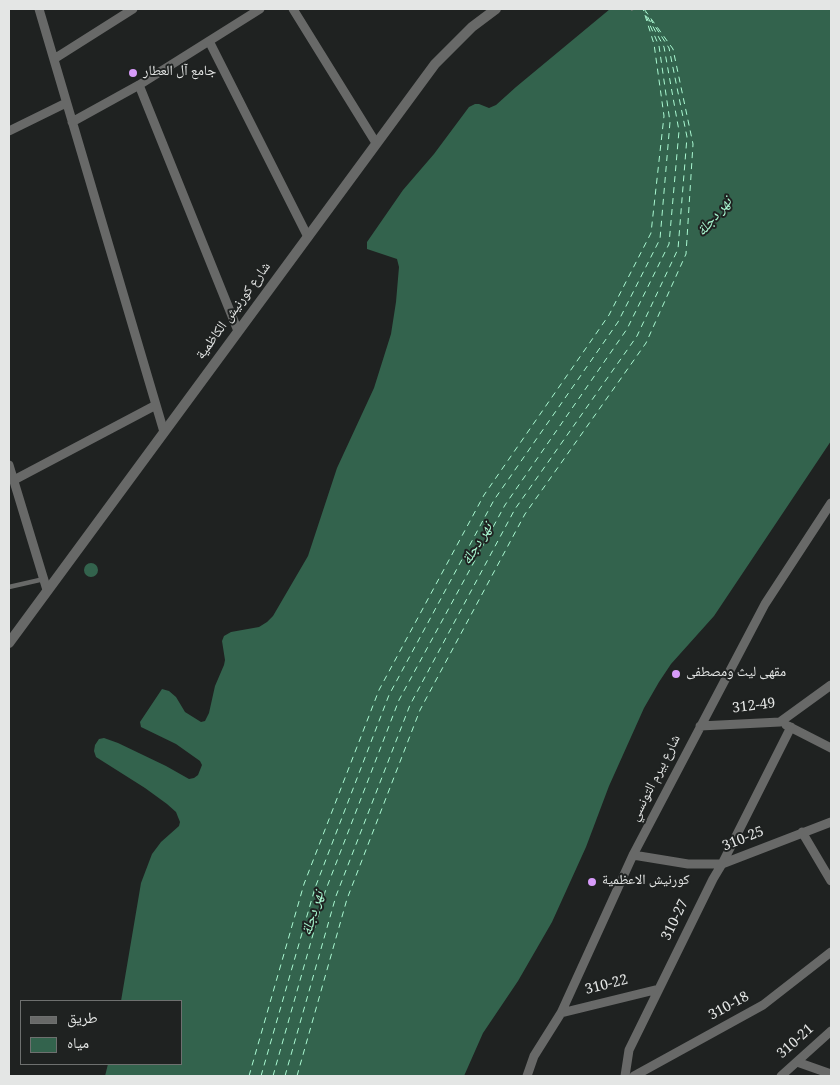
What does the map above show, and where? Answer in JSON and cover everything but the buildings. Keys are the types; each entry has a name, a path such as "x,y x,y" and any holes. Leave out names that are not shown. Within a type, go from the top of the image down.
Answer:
{"street":[{"path":"39,9 164,432"},
{"path":"54,60 133,9"},
{"path":"72,122 138,85 260,9"},
{"path":"293,9 376,143"},
{"name":"شارع كورنيش الكاظمية","path":"9,642 435,64 472,27 496,9"},
{"path":"209,41 308,236"},
{"path":"138,85 238,331"},
{"path":"9,131 66,103"},
{"path":"14,480 156,405"},
{"path":"9,465 47,590"},
{"name":"شارع بيرم التونسي","path":"527,1076 534,1056 561,1013 633,855 700,726 765,604 828,515 831,504"},
{"name":"312-49","path":"700,726 780,722 831,685"},
{"path":"780,722 831,748"},
{"name":"310-27","path":"625,1076 629,1050 713,879 791,727"},
{"name":"310-25","path":"633,855 688,864 722,864 831,822"},
{"path":"802,832 831,879"},
{"name":"310-18","path":"634,1076 763,1005 831,952"},
{"name":"310-22","path":"561,1013 659,989"},
{"name":"310-21","path":"781,1076 831,1031"},
{"path":"797,1062 831,1074"}],"lane":[{"path":"9,587 44,579"}],"water":[{"name":"نهر دجلة","path":"610,9 831,9 831,441 714,616 671,664 659,682 644,708 609,786 586,847 552,922 518,981 483,1033 464,1076 105,1076 108,1065 182,1065 182,1000 121,1000 141,883 152,854 161,842 179,826 180,822 176,812 167,804 96,757 95,745 99,739 104,738 166,766 189,779 198,775 202,765 200,761 176,744 141,727 140,722 162,689 169,691 176,697 185,712 201,722 205,721 209,713 215,686 224,665 222,641 224,636 231,632 259,627 273,616 308,556 337,468 374,388 391,334 399,267 397,259 367,249 367,242 403,190 434,154 469,107 479,104 489,108 496,105"},
{"path":"88,563 94,563 98,570 94,577 88,577 84,573 84,567"}],"ferry route":[{"path":"261,1076 315,888 389,695 494,500 618,322 660,239 670,122 659,46 643,9"},
{"path":"297,1076 347,899 420,710 525,514 646,343 686,254 693,144 673,49 644,9"},
{"path":"249,1076 304,884 379,690 484,495 609,315 651,233 664,116 654,44 644,12"},
{"path":"273,1076 325,892 399,700 505,505 627,329 669,244 679,131 664,47 645,12"},
{"path":"285,1076 336,896 410,705 515,509 637,336 678,249 687,137 669,48 651,20"}],"place":[{"name":"جامع آل العطار","path":"133,73"},
{"name":"مقهى ليث ومصطفى","path":"676,674"},
{"name":"كورنيش الاعظمية","path":"592,882"}]}
